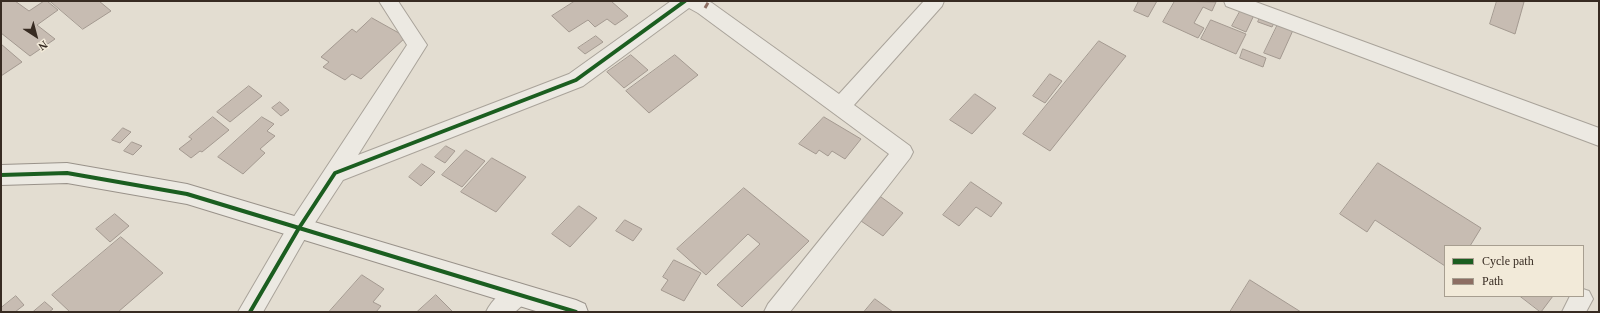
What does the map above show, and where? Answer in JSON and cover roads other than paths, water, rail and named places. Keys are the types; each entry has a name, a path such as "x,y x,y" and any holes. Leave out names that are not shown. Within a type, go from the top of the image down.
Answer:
{"street":[{"path":"250,312 299,228 417,45 388,1"},
{"path":"335,173 576,80 685,1"},
{"path":"691,1 705,8 903,152 776,312"},
{"path":"1233,1 1599,137"},
{"path":"841,106 924,5"},
{"path":"1,174 67,173 180,193 576,312"},
{"path":"498,312 518,294"}]}
